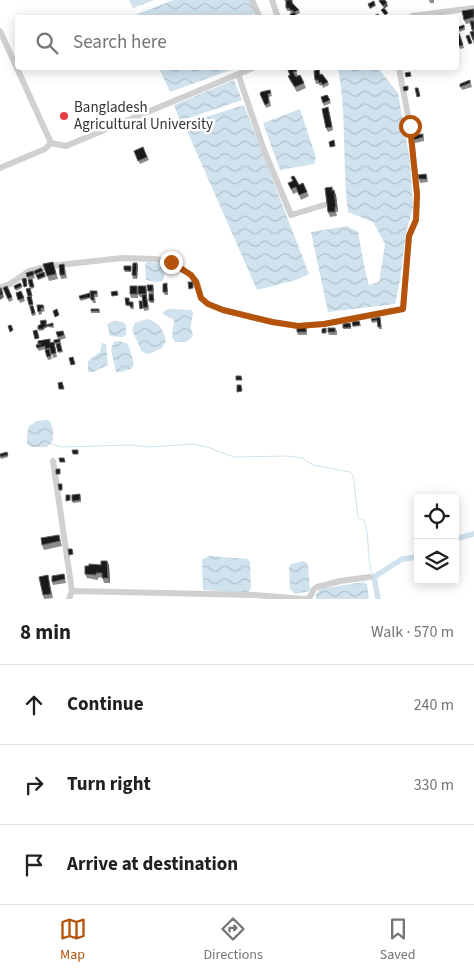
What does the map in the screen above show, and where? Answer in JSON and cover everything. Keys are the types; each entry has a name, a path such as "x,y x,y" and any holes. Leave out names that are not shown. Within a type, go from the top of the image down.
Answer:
{"street":[{"path":"252,0 259,15"},
{"path":"272,0 277,15"},
{"path":"420,15 474,8"},
{"path":"0,31 15,64"},
{"path":"18,70 51,143"},
{"path":"51,143 66,146 248,70"},
{"path":"0,288 10,284 29,271 50,266 122,258 155,259 171,262 191,275 196,282 201,298 208,304 223,310 272,322 298,326 324,324 403,309 409,236 416,220 417,194 410,126 399,70"},
{"path":"238,74 264,150 291,215 324,205"},
{"path":"0,168 44,149 51,143"},
{"path":"53,461 72,592 68,599"},
{"path":"72,592 254,595 305,599 310,597 317,587 340,581 370,577"}],"water":[{"path":"129,0 154,0 133,8"},
{"path":"174,0 250,0 256,13 251,15 137,14"},
{"path":"160,70 230,70 170,92"},
{"path":"338,70 380,70 398,93 410,161 413,207 406,233 395,304 328,312 311,232 347,226 358,232 369,285 379,282 385,244 373,222 348,212 341,86"},
{"path":"234,80 242,100 180,121 174,105"},
{"path":"244,105 309,274 296,280 257,290 184,124"},
{"path":"300,109 316,157 314,164 280,170 263,123"},
{"path":"147,262 164,264 164,278 161,281 146,280 145,265"},
{"path":"168,309 191,310 193,312 191,326 193,335 186,342 175,342 172,337 174,320 163,314"},
{"path":"147,319 155,322 160,327 166,341 162,348 149,354 142,352 132,330 135,323"},
{"path":"114,321 123,322 126,325 126,335 123,337 110,336 107,324"},
{"path":"119,341 128,344 134,364 131,369 116,372 111,349 114,342"},
{"path":"102,343 106,344 108,365 93,372 88,372 88,361 100,352"},
{"path":"37,421 50,421 53,429 53,441 47,447 32,447 27,444 29,426"},
{"path":"209,556 248,559 250,562 251,588 248,593 203,590 202,560"},
{"path":"304,561 308,564 310,591 295,594 290,589 289,568 291,564"},
{"path":"363,582 367,584 369,599 316,599 316,594 320,589"}],"building":[{"path":"286,0 292,0 292,3 299,10 294,12 286,8"},
{"path":"380,0 385,0 387,3 383,6"},
{"path":"374,1 375,5 370,8 368,4"},
{"path":"384,8 388,13 385,15 381,10"},
{"path":"474,9 474,17 464,20 462,11"},
{"path":"470,21 474,21 474,30 472,30"},
{"path":"474,31 474,40 473,40 470,32"},
{"path":"459,33 463,45 459,46"},
{"path":"469,35 472,43 469,44 466,36"},
{"path":"288,70 296,70 293,72 296,77 300,75 304,83 295,87 288,76 290,75"},
{"path":"319,70 320,75 322,74 328,82 322,85 321,82 319,83 318,80 315,80 314,71"},
{"path":"410,72 411,76 406,77 405,73"},
{"path":"470,80 470,83 460,87 460,84"},
{"path":"408,86 408,90 404,91 403,87"},
{"path":"415,88 418,88 420,96 417,97"},
{"path":"270,90 271,93 268,94 269,103 265,105 260,94"},
{"path":"327,95 330,100 323,103 321,97"},
{"path":"328,107 332,127 326,128 322,109"},
{"path":"415,125 416,131 412,131 411,126"},
{"path":"423,134 423,137 414,140 413,135"},
{"path":"334,140 335,146 330,147 329,142"},
{"path":"143,147 147,157 138,161 134,151"},
{"path":"426,174 427,179 419,179 418,175"},
{"path":"294,176 299,185 303,183 307,192 299,195 296,187 291,189 288,183 293,181 291,177"},
{"path":"332,187 336,207 335,212 328,212 325,188"},
{"path":"53,262 56,274 47,276 43,264"},
{"path":"133,263 137,263 136,276 132,275"},
{"path":"64,264 65,275 60,275 59,265"},
{"path":"124,266 131,266 131,271 124,270"},
{"path":"41,268 43,271 35,274 34,271"},
{"path":"33,271 34,275 27,277 26,273"},
{"path":"44,272 45,276 38,279 36,275"},
{"path":"26,278 27,286 24,287 22,279"},
{"path":"32,279 34,287 30,287 28,280"},
{"path":"188,282 193,282 193,288 189,289"},
{"path":"20,283 22,286 15,289 14,286"},
{"path":"167,283 167,292 163,292 163,284"},
{"path":"147,285 153,285 153,291 148,291"},
{"path":"7,286 12,297 8,299 3,288"},
{"path":"130,286 137,286 137,294 130,294"},
{"path":"138,286 146,286 146,294 138,294"},
{"path":"30,288 32,296 28,296 26,289"},
{"path":"21,291 24,298 18,300 16,293"},
{"path":"90,291 97,291 97,294 94,294 94,300 91,300"},
{"path":"117,291 118,295 112,296 111,292"},
{"path":"90,293 91,297 80,299 79,296"},
{"path":"146,294 148,307 143,308 142,295"},
{"path":"149,294 153,294 154,301 149,301"},
{"path":"31,296 33,304 29,305 27,297"},
{"path":"125,298 129,298 129,302 133,302 133,307 126,305"},
{"path":"139,301 142,301 143,308 140,309"},
{"path":"37,305 43,305 44,308 41,308 41,311 38,312"},
{"path":"30,306 33,306 35,313 32,314"},
{"path":"57,309 59,315 55,317 53,311"},
{"path":"91,309 99,309 99,311 91,311"},
{"path":"380,317 381,327 378,327 377,320 372,321 371,319"},
{"path":"46,320 46,325 53,323 53,326 38,329 38,326 41,324 40,321"},
{"path":"359,321 360,325 353,326 352,322"},
{"path":"350,323 351,327 343,328 343,324"},
{"path":"11,325 13,330 10,332 8,326"},
{"path":"297,326 306,327 306,332 297,332"},
{"path":"326,328 326,333 322,333 322,329"},
{"path":"328,328 335,328 335,332 328,332"},
{"path":"37,330 39,338 35,339 33,331"},
{"path":"63,331 64,335 58,337 56,332"},
{"path":"50,339 50,343 54,342 56,353 51,354 50,348 45,349 45,346 37,348 36,345 41,344 38,344 38,341"},
{"path":"60,339 60,342 54,343 54,340"},
{"path":"60,343 62,351 58,352 56,344"},
{"path":"49,349 51,356 47,357 45,350"},
{"path":"73,357 75,364 71,365 69,358"},
{"path":"236,376 241,376 242,380 236,380"},
{"path":"62,382 64,389 59,389 58,383"},
{"path":"237,385 241,385 242,391 237,392"},
{"path":"72,450 78,450 78,454 73,454"},
{"path":"7,452 8,455 0,457 0,454"},
{"path":"59,458 64,458 65,462 60,462"},
{"path":"56,469 60,469 60,474 56,474"},
{"path":"58,484 62,484 62,490 59,490"},
{"path":"80,494 80,500 72,501 72,495"},
{"path":"66,495 70,495 70,500 66,501"},
{"path":"59,535 60,541 42,545 41,538"},
{"path":"68,549 72,549 73,554 69,555"},
{"path":"101,561 107,561 108,578 102,578 102,573 96,573 96,575 85,574 85,566 89,566 89,564 101,565"},
{"path":"64,574 65,579 52,582 52,576"},
{"path":"48,575 51,594 43,595 39,577"}],"waterway":[{"path":"51,444 62,447 131,445 149,447 193,444 234,457 288,456 302,458 313,465 350,472 353,476 358,518 364,520 366,527 371,571 374,577"},
{"path":"459,538 474,534"},
{"path":"378,599 374,577 402,559 414,558"}],"place":[{"name":"Bangladesh Agricultural University","path":"64,116"}],"route":[{"path":"171,262 191,275 196,282 201,298 208,304 223,310 272,322 298,326 324,324 403,309 409,236 416,220 417,194 410,126"}]}
